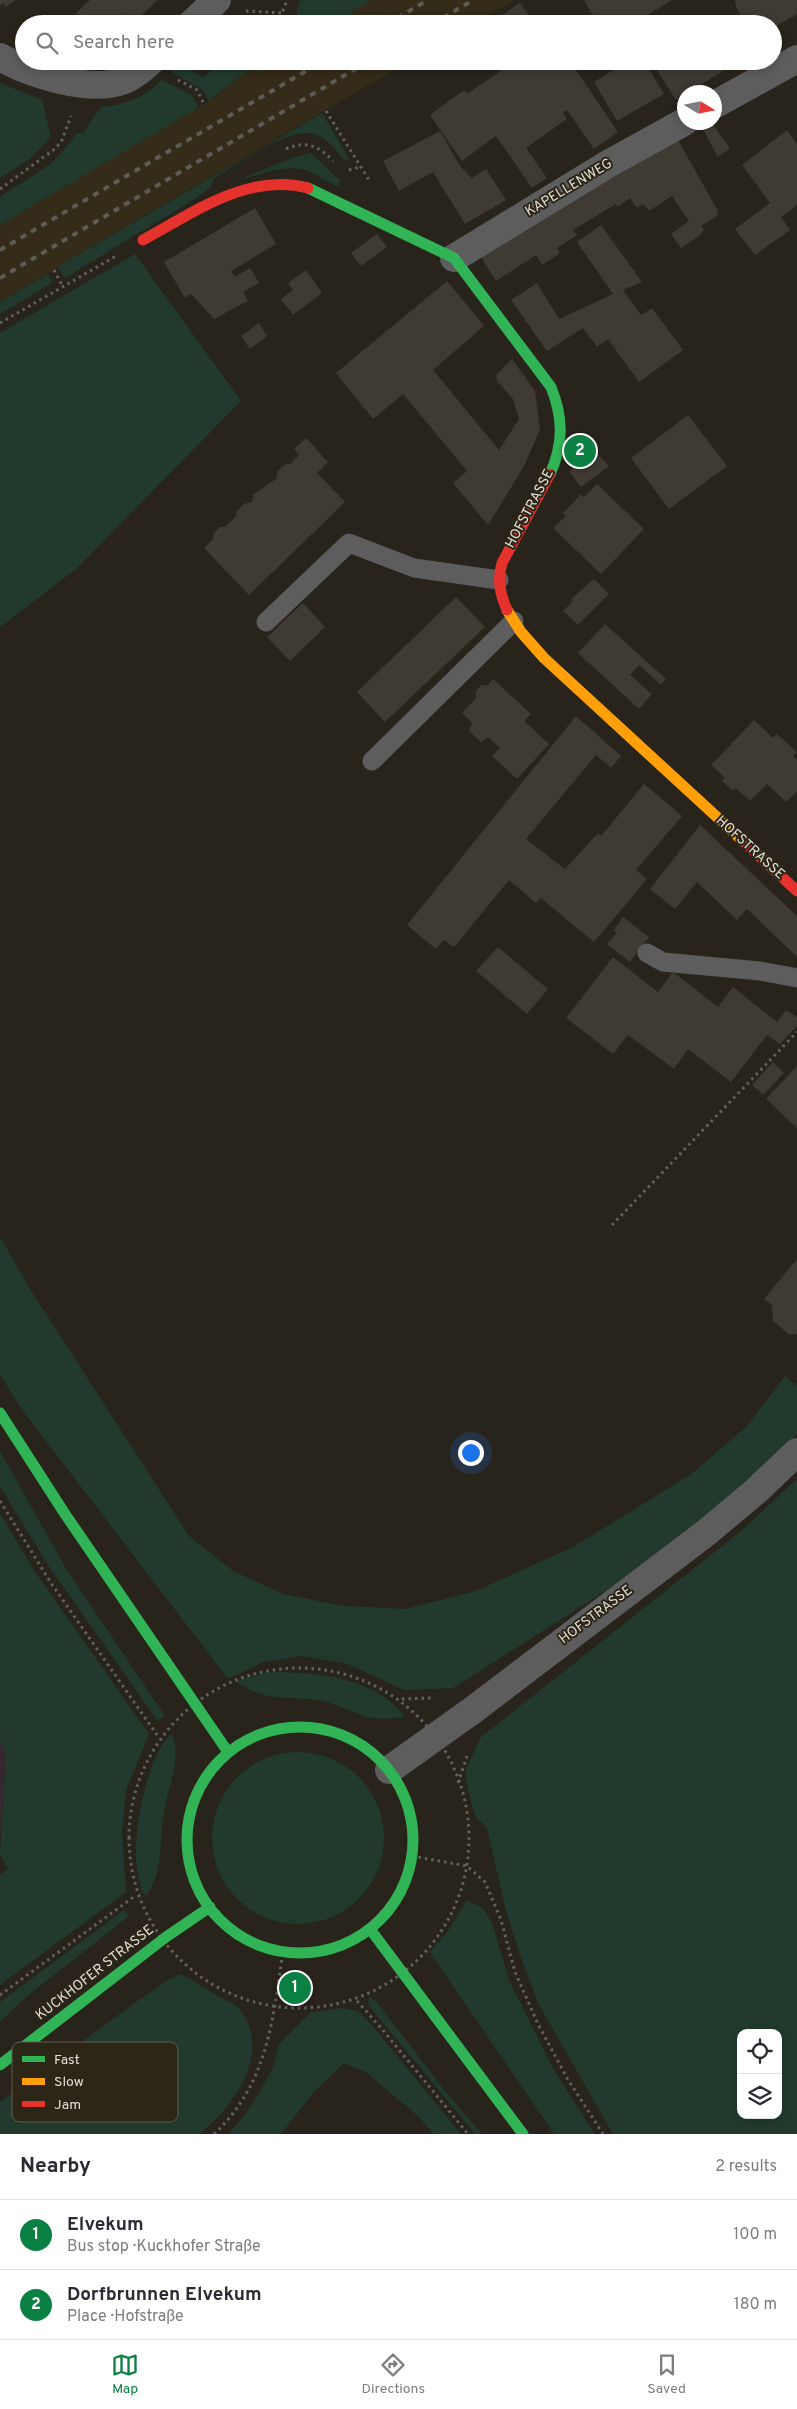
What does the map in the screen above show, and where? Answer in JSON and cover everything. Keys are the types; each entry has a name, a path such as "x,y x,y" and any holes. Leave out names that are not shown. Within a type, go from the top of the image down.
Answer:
{"main road":[{"name":"HOFSTRASSE","path":"143,240 220,199 257,188 283,183 309,188 454,258 551,387 560,402 563,422 562,440 557,459 507,552 499,580 504,601 514,621 524,636 544,658 797,891"},
{"path":"0,1413 65,1514 228,1752"},
{"path":"312,1727 347,1737 362,1745 389,1770 404,1796 409,1810 414,1841 412,1856 398,1897 370,1929 358,1937 329,1949 314,1952 283,1951 270,1949 242,1936 220,1919 210,1907 198,1885 189,1860 188,1825 195,1801 206,1778 228,1752 259,1734 286,1728 312,1727"},
{"name":"KUCKHOFER STRASSE","path":"30,2042 166,1938 210,1907"},
{"path":"370,1929 523,2134"},
{"name":"KUCKHOFER STRASSE","path":"0,2065 12,2056"}],"street":[{"path":"201,15 216,0"},
{"path":"0,57 15,64"},
{"path":"782,68 797,60"},
{"path":"28,70 53,79 76,83 101,84 121,82 141,70"},
{"path":"722,101 779,70"},
{"name":"KAPELLENWEG","path":"454,258 608,164 677,126"},
{"name":"HOFSTRASSE","path":"389,1770 473,1710 707,1532 756,1491 797,1452"}],"lane":[{"path":"266,622 349,543 414,568 499,580"},
{"path":"372,761 514,621"},
{"path":"647,953 663,962 760,971 797,978"}],"path":[{"path":"282,15 288,0"},
{"path":"0,189 46,157 62,140 72,114 76,83"},
{"path":"197,90 204,104"},
{"path":"326,110 360,167"},
{"path":"0,323 143,240"},
{"path":"54,270 63,287"},
{"path":"612,1225 797,1032"},
{"path":"0,1501 51,1583 157,1735"},
{"path":"412,1856 467,1866 485,1882 501,1920 516,1972 538,2024 567,2078 603,2134"},
{"path":"0,1995 135,1896"},
{"path":"214,2134 246,2096 265,2053 283,1951"},
{"path":"357,2002 382,2029 468,2134"}],"shaded area":[{"path":"371,0 515,0 489,15 350,15"},
{"path":"251,70 258,70 260,72 263,70 395,70 119,230 0,302 0,225 217,96 236,79"},
{"path":"0,1742 6,1752 0,1842"}],"green space":[{"path":"300,0 371,0 350,15 297,15"},
{"path":"173,70 192,70 203,78 211,70 250,70 209,101 202,89 171,72"},
{"path":"161,80 191,95 199,107 0,225 0,197 52,163 78,133 83,133 101,107 134,100 148,92"},
{"path":"0,83 42,100 51,137 30,159 0,178"},
{"path":"322,113 349,159 344,160 328,142 315,134 304,133 291,136 263,148 214,178 211,186 198,197 65,278 57,267"},
{"path":"311,153 340,179 339,186 308,171 291,168 236,181 292,158"},
{"path":"135,254 241,401 76,569 0,627 0,333"},
{"path":"48,274 52,283 0,314 0,302"},
{"path":"0,1237 30,1289 189,1536 233,1571 283,1594 344,1606 406,1609 476,1591 573,1547 690,1475 746,1427 785,1376 797,1386 797,1434 749,1482 697,1524 613,1586 453,1688 404,1690 348,1664 302,1656 263,1662 228,1679 20,1407 0,1374"},
{"path":"0,1451 65,1567 165,1716 157,1720 48,1565 0,1486"},
{"path":"797,1479 797,2134 613,2134 538,2003 519,1952 505,1907 487,1828 475,1816 468,1790 465,1773 480,1738 740,1532"},
{"path":"0,1513 33,1569 149,1734 126,1790 122,1833 126,1892 0,1985 0,1875 8,1869 0,1855 6,1752 0,1742"},
{"path":"267,1672 323,1675 361,1685 392,1703 405,1717 382,1719 367,1717 327,1702 269,1696 247,1688 236,1681"},
{"path":"172,1733 176,1754 175,1763 164,1812 159,1865 147,1895 142,1893 137,1865 136,1841 138,1825 150,1772 156,1756"},
{"path":"290,1752 306,1752 331,1758 339,1762 353,1771 365,1783 378,1805 384,1838 378,1871 365,1893 353,1905 331,1918 306,1924 290,1924 265,1918 257,1914 243,1905 231,1893 218,1871 212,1846 212,1830 218,1805 222,1797 231,1783 243,1771 265,1758"},
{"path":"467,1900 483,1908 492,1923 509,1980 555,2072 595,2134 554,2134 430,1952 448,1931"},
{"path":"124,1910 129,1916 26,1997 0,2022 0,2002"},
{"path":"181,1974 234,2004 244,2016 251,2032 250,2065 234,2097 211,2124 199,2134 0,2134 0,2102 12,2093 12,2122 178,2122 178,2042 82,2042 168,1980"},
{"path":"371,1997 377,2002 445,2091 482,2134 475,2134 369,2006 368,1999"},
{"path":"343,2008 358,2011 371,2024 461,2134 433,2134 419,2117 366,2072 344,2063 313,2093 281,2134 228,2134 245,2115 257,2097 273,2067 279,2044 311,2012"}],"building":[{"path":"0,0 15,0 6,7 3,3 0,6"},
{"path":"90,0 158,0 142,15 78,15 76,13"},
{"path":"584,0 672,0 648,15 593,15"},
{"path":"735,0 797,0 797,14 782,23 782,15 741,15"},
{"path":"520,3 529,15 502,15"},
{"path":"502,70 576,70 618,132 594,149 567,110 563,113 567,119 526,148 547,178 532,188 496,136 462,161 430,115 464,90 467,94"},
{"path":"613,70 649,70 664,94 617,121 594,82"},
{"path":"657,70 725,70 700,85 677,85 677,99"},
{"path":"703,130 717,130 730,148 718,157"},
{"path":"787,130 797,144 797,205 781,217 790,230 755,255 735,229 770,203 742,165"},
{"path":"440,131 460,166 472,178 486,169 506,200 465,224 433,172 399,191 383,161"},
{"path":"678,140 718,211 717,216 701,226 704,230 699,236 681,248 671,234 689,221 672,196 649,211 643,204 637,208 630,198 617,207 616,204 573,230 577,235 557,248 560,253 542,265 536,255 496,281 481,257 538,220"},
{"path":"255,208 276,244 231,271 235,277 250,268 259,283 243,292 248,301 214,319 191,294 185,298 164,262"},
{"path":"601,225 642,282 623,290 641,315 652,308 683,350 639,382 608,339 597,347 583,328 547,351 511,300 537,283 559,319 613,294 577,242"},
{"path":"377,234 387,247 361,266 351,253"},
{"path":"306,270 322,293 293,315 281,299 293,290 288,283"},
{"path":"447,281 484,326 433,370 499,450 519,419 513,399 497,381 496,375 512,359 535,391 540,430 523,468 488,525 453,483 467,471 403,394 373,419 336,373"},
{"path":"259,323 267,336 250,349 241,336"},
{"path":"688,415 727,466 669,509 631,458"},
{"path":"306,438 328,462 317,473 345,502 249,595 204,548 213,539 213,534 220,527 225,527 244,504 252,502 254,494 276,479 278,471 286,464 290,464 299,455 294,449"},
{"path":"582,444 588,452 578,459 572,451"},
{"path":"595,451 609,466 581,487 569,471"},
{"path":"597,484 644,529 601,574 553,528 566,516 563,513 581,494 584,497"},
{"path":"594,579 609,594 578,625 563,611 573,601 571,599"},
{"path":"456,597 485,627 385,722 357,692"},
{"path":"303,603 325,627 290,661 267,637"},
{"path":"605,624 666,679 661,685 639,665 630,675 652,694 639,709 578,653"},
{"path":"493,679 531,714 524,721 549,744 517,779 492,756 500,748 488,737 481,742 469,731 472,723 462,713 476,698 476,691 481,685 487,686"},
{"path":"576,716 621,756 611,768 596,755 526,839 565,869 598,833 601,836 644,784 682,816 636,870 647,879 594,942 541,898 536,903 509,880 454,947 444,940 436,949 407,925"},
{"path":"754,720 773,738 777,734 797,752 793,756 797,760 797,792 786,802 767,784 750,801 736,788 733,791 722,781 725,778 711,765"},
{"path":"700,825 797,916 797,957 747,909 737,920 697,882 675,909 650,889"},
{"path":"623,917 649,937 630,962 607,944 617,933 614,930"},
{"path":"498,947 548,989 527,1014 476,971"},
{"path":"613,957 658,992 673,972 718,1007 733,987 777,1022 786,1010 797,1017 797,1026 780,1044 767,1035 731,1082 688,1049 674,1069 628,1035 613,1054 566,1018"},
{"path":"773,1062 784,1073 763,1095 752,1085"},
{"path":"797,1066 797,1128 766,1099"},
{"path":"797,1259 797,1334 790,1335 773,1321 772,1305 764,1299"}],"railway":[{"path":"402,15 428,0"},
{"path":"448,15 473,0"},
{"path":"0,250 308,70"},
{"path":"0,278 354,70"}],"traffic: fast":[{"path":"308,188 454,258 551,387 560,420 560,441 555,463 550,474"},
{"path":"0,1413 65,1514 228,1752"},
{"path":"300,1727 333,1732 343,1736 363,1746 380,1760 394,1777 404,1797 408,1807 413,1840 408,1873 404,1883 394,1903 380,1920 363,1934 343,1944 333,1948 300,1953 267,1948 257,1944 237,1934 220,1920 206,1903 196,1883 192,1873 187,1840 192,1807 196,1797 206,1777 220,1760 237,1746 257,1736 267,1732 300,1727"},
{"path":"30,2042 166,1937 210,1907"},
{"path":"370,1929 523,2134"},
{"path":"0,2065 12,2056"}],"traffic: slow":[{"path":"507,610 521,632 544,658 743,841"}],"traffic: jam":[{"path":"143,240 201,207 243,190 264,186 286,185 308,188"},
{"path":"507,610 500,587 502,563 550,474"},
{"path":"743,841 797,891"}],"place":[{"name":"Dorfbrunnen Elvekum","path":"580,451"},
{"name":"Elvekum","path":"295,1988"}]}
